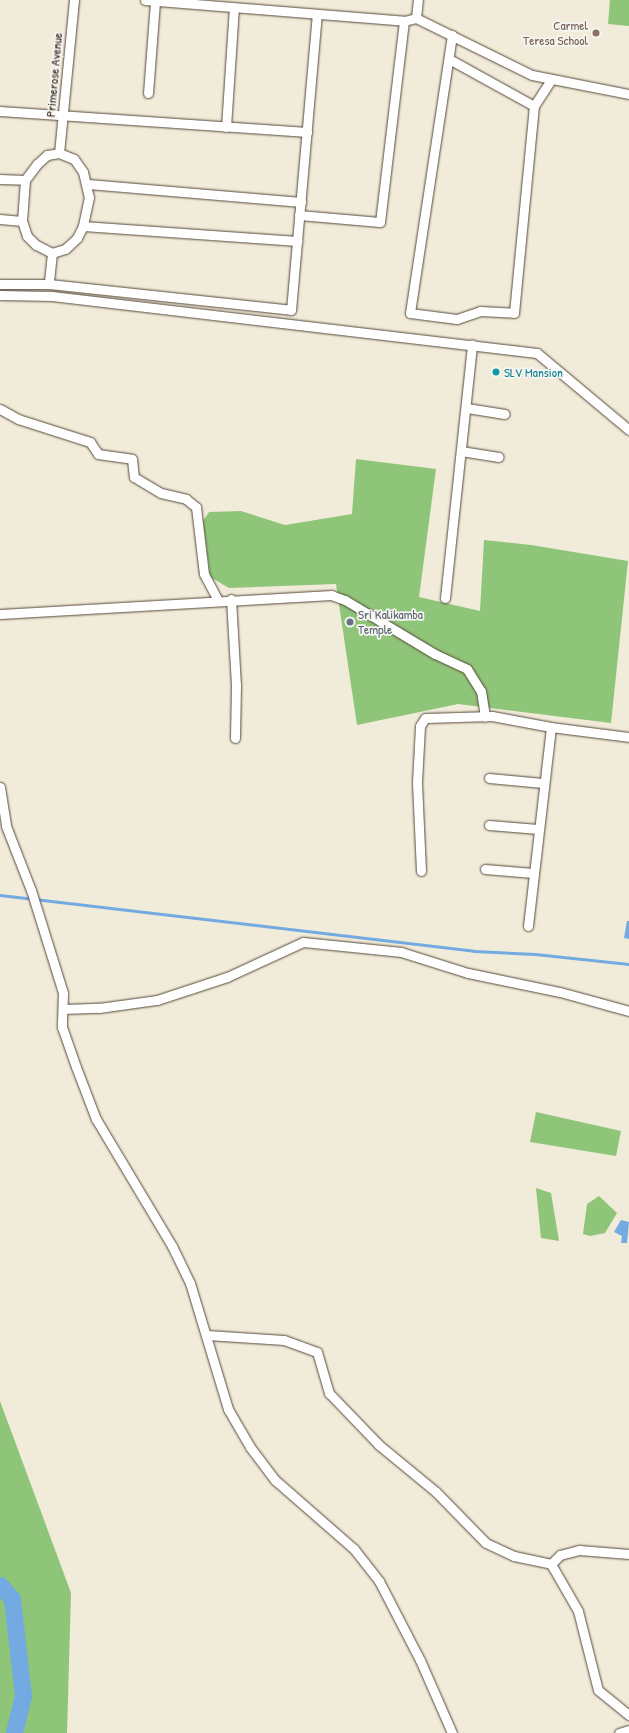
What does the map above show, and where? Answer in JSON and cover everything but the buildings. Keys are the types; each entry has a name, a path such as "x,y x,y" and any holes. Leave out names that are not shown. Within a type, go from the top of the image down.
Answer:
{"street":[{"name":"Primerose Avenue","path":"59,153 74,0"},
{"path":"145,0 404,21 416,18 532,75 551,80 629,94"},
{"path":"416,18 418,0"},
{"path":"148,93 155,1"},
{"path":"226,127 234,8"},
{"path":"0,284 49,284 291,310 308,132 317,14"},
{"path":"299,215 380,222 404,21"},
{"path":"452,35 410,313 457,319 480,311 514,313 534,106 551,80"},
{"path":"449,59 534,106"},
{"path":"0,112 308,132"},
{"path":"59,153 74,159 83,172 88,184 88,205 84,226 76,238 65,249 52,253 36,245 27,236 22,221 25,180 37,164 47,155 59,153"},
{"path":"0,178 25,180"},
{"path":"88,184 301,202"},
{"path":"0,219 22,221"},
{"path":"84,226 297,241"},
{"path":"49,284 52,253"},
{"path":"0,295 52,296 472,344 537,353 629,430"},
{"path":"445,598 467,408 472,344"},
{"path":"467,408 505,414"},
{"path":"0,409 18,419 90,442 98,454 132,459 134,476 161,493 186,499 196,506 200,519 199,550 204,574 218,600"},
{"path":"461,452 499,457"},
{"path":"0,614 53,613 231,599 331,595 345,600 435,654 467,669 481,691 485,717"},
{"path":"231,599 236,685 234,738"},
{"path":"421,871 417,782 420,726 425,718 485,717 629,737"},
{"path":"528,926 543,783 551,727"},
{"path":"489,778 543,783"},
{"path":"0,787 6,826 31,890 63,993 62,1027 96,1119 172,1246 190,1283 207,1335 228,1409 250,1447 275,1480 354,1550 379,1581 420,1660 452,1733"},
{"path":"489,825 538,829"},
{"path":"485,869 533,873"},
{"path":"63,1009 99,1008 157,1000 227,977 303,942 401,952 468,973 560,992 629,1011"},
{"path":"207,1335 284,1340 317,1352 329,1393 379,1445 436,1492 486,1543 514,1556 551,1564 578,1611 598,1690 629,1715"},
{"path":"551,1564 560,1555 579,1550 629,1554"},
{"path":"619,1733 629,1730"}],"green space":[{"path":"610,0 629,0 629,26 608,24"},
{"path":"356,459 436,469 419,597 480,611 484,540 531,545 628,561 611,723 458,704 357,725 336,584 229,588 210,577 203,521 209,512 241,511 285,525 352,514"},
{"path":"536,1112 621,1131 616,1156 530,1142"},
{"path":"536,1188 551,1193 559,1241 541,1238"},
{"path":"599,1196 617,1213 605,1233 590,1236 583,1234 587,1204"},
{"path":"0,1401 71,1593 67,1733 0,1733"}],"water":[{"path":"627,921 629,921 629,939 624,938"},
{"path":"621,1220 629,1222 627,1243 621,1243 622,1236 614,1232"}],"waterway":[{"path":"0,895 474,951 535,954 629,964"},
{"path":"0,1585 12,1599 23,1696 14,1733"}],"place":[{"name":"Carmel Teresa School","path":"596,33"},
{"name":"SLV Mansion","path":"496,372"},
{"name":"Sri Kalikamba Temple","path":"350,622"}]}
